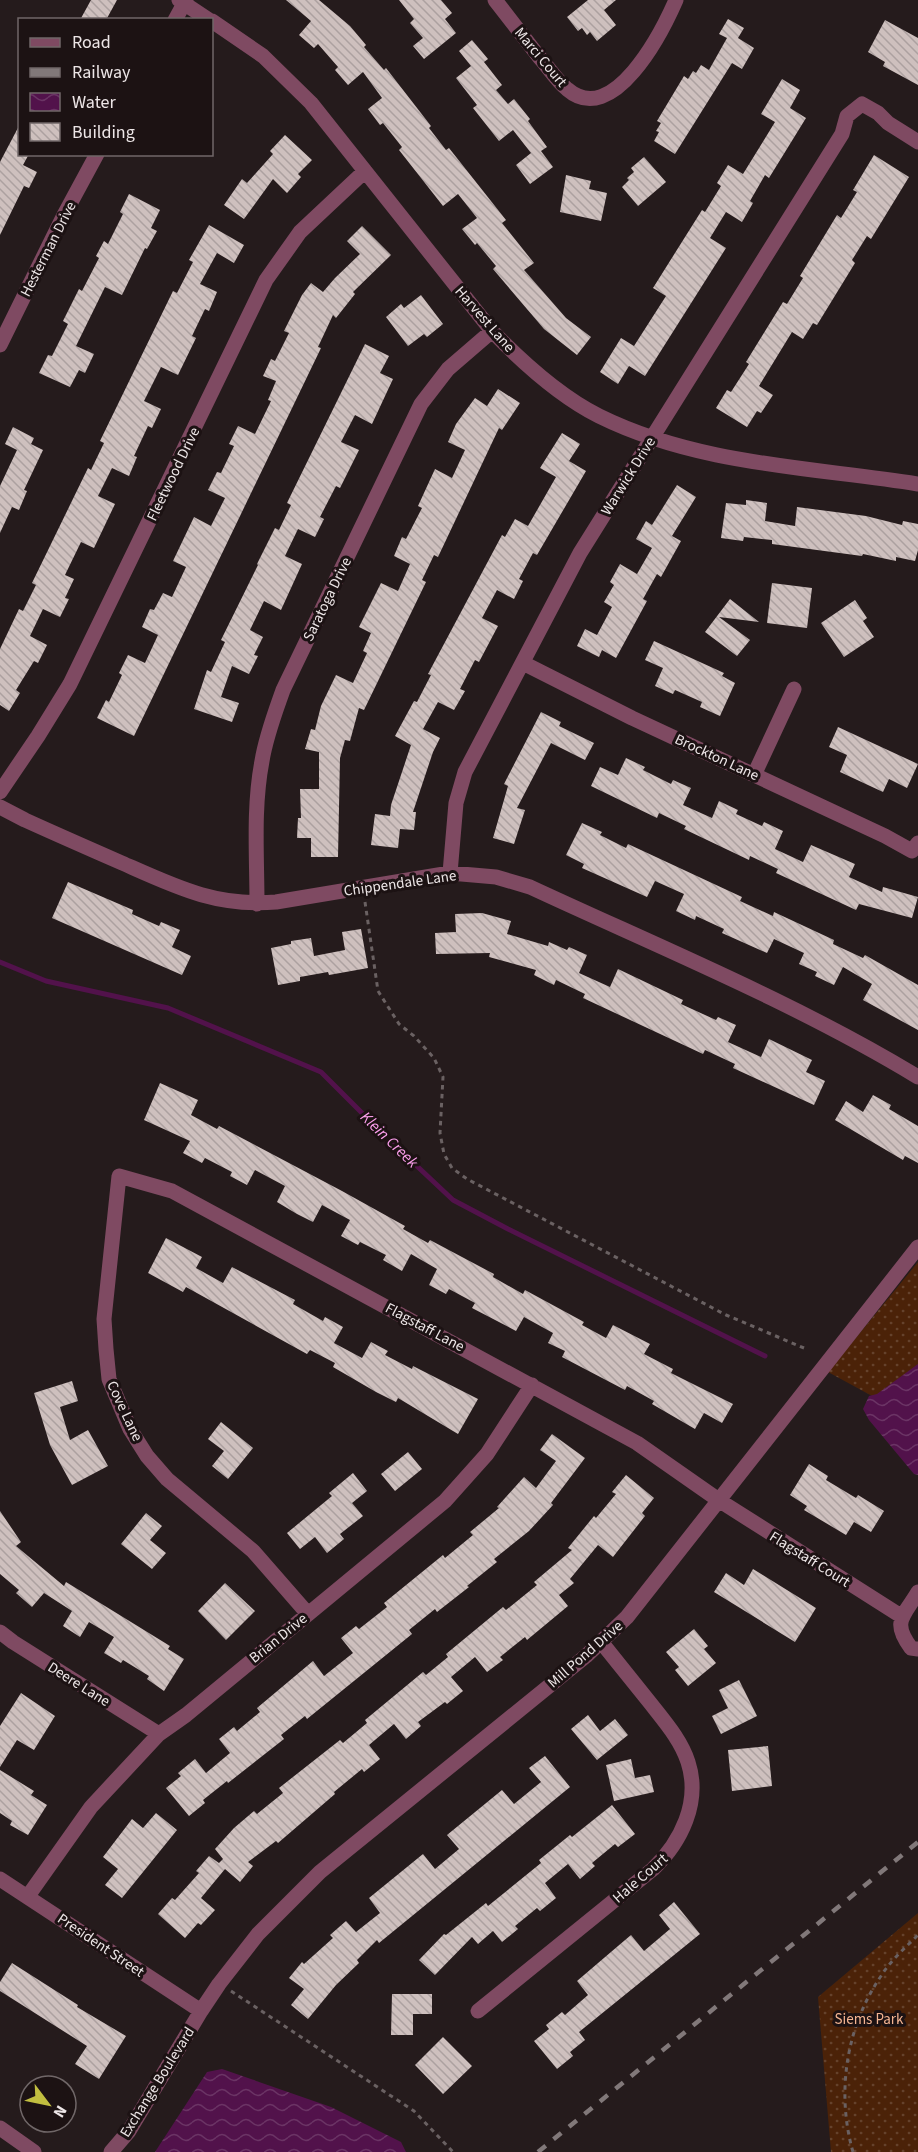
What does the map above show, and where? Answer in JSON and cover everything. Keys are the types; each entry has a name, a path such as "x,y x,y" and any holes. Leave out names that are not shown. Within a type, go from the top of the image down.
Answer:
{"street":[{"name":"Marci Court","path":"495,0 568,90 585,98 597,98 612,93 623,84 661,33 676,0"},
{"path":"176,18 183,1"},
{"name":"Harvest Lane","path":"183,1 207,18"},
{"name":"Harvest Lane","path":"213,22 246,44 312,103 492,331 518,358 568,397 597,415 651,439 719,457 918,483"},
{"name":"Warwick Drive","path":"450,873 456,803 465,772 580,553 842,134 847,116 862,104 918,142"},
{"name":"Hesterman Drive","path":"0,345 96,156"},
{"name":"Fleetwood Drive","path":"0,792 70,684 266,280 300,232 365,171"},
{"name":"Saratoga Drive","path":"257,904 256,807 261,762 283,690 422,404 448,369 492,331"},
{"name":"Brockton Lane","path":"523,663 632,718 885,836 915,847"},
{"path":"754,775 794,688"},
{"name":"Chippendale Lane","path":"0,807 182,890 215,900 257,904 450,873 496,877 530,887 809,1016 918,1077"},
{"name":"Flagstaff Lane","path":"119,1176 172,1191 531,1384 637,1443 720,1501"},
{"name":"Cove Lane","path":"119,1176 104,1318 109,1379 130,1429 147,1456 168,1479 254,1551 308,1614"},
{"name":"Mill Pond Drive","path":"201,2011 258,1934 320,1872 602,1643 649,1592 918,1247"},
{"name":"Brian Drive","path":"28,1896 91,1806 159,1734 445,1500 487,1454 531,1384"},
{"name":"Flagstaff Court","path":"720,1501 901,1616"},
{"path":"918,1592 901,1616 902,1635 911,1648 918,1649"},
{"name":"Deere Lane","path":"0,1632 159,1734"},
{"name":"Hale Court","path":"478,2012 653,1869 675,1845 685,1825 691,1794 691,1780 689,1763 684,1751 664,1720 602,1643"},
{"name":"President Street","path":"0,1879 201,2011"},
{"name":"Exchange Boulevard","path":"111,2152 129,2131 201,2011"},
{"path":"0,2128 34,2152"}],"path":[{"path":"363,888 378,992 399,1024 414,1036 434,1058 443,1077 441,1133 444,1154 452,1168 467,1179 726,1314 804,1348"},
{"path":"853,2152 848,2133 844,2081 850,2048 860,2017 881,1975 918,1935"},
{"path":"219,1984 414,2111 453,2152"}],"green space":[{"path":"918,1262 918,1421 828,1372"},
{"name":"Siems Park","path":"918,1913 918,2152 831,2152 818,1997"}],"water":[{"path":"918,1364 918,1475 914,1474 869,1420 863,1409 869,1396 877,1394"},
{"path":"222,2069 331,2107 401,2142 406,2152 155,2152 207,2072"}],"building":[{"path":"91,0 117,0 107,18 81,18"},
{"path":"286,0 319,0 350,26 366,45 364,47 384,70 386,68 431,126 429,128 446,150 449,148 506,220 502,223 534,263 524,270 566,318 591,337 577,355 544,329 493,269 496,266 462,229 477,218 458,194 443,206 399,150 402,147 383,123 380,125 368,109 382,98 363,72 348,85 335,70 338,67 318,44 314,48 299,35 311,21"},
{"path":"399,0 441,0 452,13 445,19 456,33 424,59 413,46 423,38 410,23 414,19"},
{"path":"588,0 616,0 604,10 616,25 597,41 590,32 587,35 582,28 578,31 567,17"},
{"path":"728,19 744,28 738,38 754,48 742,69 732,63 675,154 654,141 661,123 657,121 684,76 688,79 701,65 709,70 727,38 719,34"},
{"path":"885,20 918,38 918,85 883,66 885,62 868,52"},
{"path":"472,40 488,59 484,62 502,85 496,90 508,104 514,99 530,119 528,121 547,147 541,151 553,167 530,184 516,165 531,153 513,130 499,141 473,108 477,105 456,78 471,66 459,51"},
{"path":"782,79 800,90 790,108 806,118 769,178 765,175 750,201 753,203 742,222 726,212 710,238 726,248 645,376 629,366 618,384 600,372 621,338 634,346 666,296 653,288 702,210 705,212 721,186 717,183 728,165 743,174 775,122 761,114"},
{"path":"18,128 18,156 28,156 23,165 37,172 29,188 24,186 0,235 0,162"},
{"path":"285,135 312,160 298,174 301,177 287,193 273,179 244,219 224,205 242,179 247,183 273,154 270,151"},
{"path":"874,155 909,177 871,239 867,236 852,260 855,263 817,325 813,323 803,339 792,332 759,386 773,395 761,413 757,411 747,427 716,408 727,390 731,392 749,364 746,362 783,302 787,304 803,278 800,276 837,215 841,218 857,192 853,190"},
{"path":"644,157 666,182 638,206 622,187 634,172 631,168"},
{"path":"566,175 591,181 589,189 607,193 601,221 560,212"},
{"path":"129,194 160,210 151,228 157,231 147,249 145,248 122,295 105,287 76,346 94,354 85,373 79,370 70,387 39,373 48,355 52,356 68,324 63,321 79,289 82,291 99,258 96,256 104,241 108,244 123,214 120,212"},
{"path":"209,225 244,245 234,263 217,253 200,284 217,292 209,311 205,309 192,336 196,338 178,375 161,367 144,401 161,409 152,428 148,426 134,456 137,457 129,476 112,468 98,496 115,504 94,548 81,542 65,575 74,579 65,598 69,599 60,617 43,609 30,636 47,645 38,663 34,661 16,690 20,693 9,711 0,705 0,649 19,609 23,611 36,585 32,583 88,468 91,470 104,443 100,441 173,291 177,293 193,262 189,260"},
{"path":"362,226 391,255 353,292 355,294 336,318 333,315 318,347 321,348 134,736 97,718 106,700 109,702 122,675 119,673 128,655 145,663 158,635 142,627 150,609 154,610 163,593 172,597 186,567 173,561 194,517 211,526 225,498 208,490 217,472 221,473 234,446 229,444 238,426 255,434 271,401 268,400 276,381 263,376 271,359 275,361 289,333 284,331 302,295 311,283 323,292 360,254 347,241"},
{"path":"421,295 443,324 427,337 424,334 408,346 386,317 401,304 404,308"},
{"path":"365,344 389,356 380,373 393,379 372,424 355,415 341,442 359,450 340,488 336,486 320,517 324,519 315,537 298,529 285,556 302,564 281,610 264,601 250,630 263,637 254,655 258,656 249,674 232,666 221,697 239,703 232,722 194,709 207,670 211,672 225,642 221,640 275,528 279,530 291,505 287,503"},
{"path":"498,389 520,403 502,430 499,428 438,557 434,555 422,580 426,582 364,710 359,708 350,741 345,740 340,758 338,857 311,857 311,838 297,838 298,818 301,818 300,789 319,789 319,752 305,749 311,729 315,730 321,706 336,675 353,683 367,653 363,651 371,633 359,627 381,583 398,591 410,564 394,556 402,537 406,539 422,508 418,506 435,469 452,478 465,450 448,442 456,424 475,398 487,406"},
{"path":"13,427 34,438 31,444 43,450 24,490 27,491 19,510 12,507 0,533 0,486 17,450 5,444"},
{"path":"562,433 580,444 569,461 586,471 537,555 533,553 519,579 523,581 514,599 497,590 482,618 498,626 479,662 475,660 460,689 465,691 454,710 438,702 423,729 440,738 413,812 416,812 414,830 400,829 398,848 371,845 375,814 390,816 391,805 411,745 395,736 414,701 417,702 431,675 428,674 502,535 505,537 515,519 528,526 556,477 540,468"},
{"path":"677,485 696,497 672,536 681,541 661,577 657,574 643,599 647,601 616,658 602,650 599,657 577,646 585,629 597,635 612,607 604,602 614,585 610,582 620,564 637,574 652,548 636,539 646,521 652,525"},
{"path":"746,500 767,503 765,521 795,526 797,507 866,516 902,525 903,521 918,524 918,550 915,561 896,557 896,561 863,554 862,556 772,544 772,540 744,537 743,541 721,538 726,503 746,505"},
{"path":"772,583 812,588 807,628 767,623"},
{"path":"730,599 759,622 719,617 750,640 737,656 705,632"},
{"path":"855,600 867,618 863,621 874,637 844,657 821,623"},
{"path":"654,641 724,673 722,676 735,683 720,716 700,707 702,702 675,690 673,694 655,686 663,668 645,660"},
{"path":"541,712 561,722 559,726 594,743 585,760 551,743 517,808 525,810 514,844 493,838 508,786 504,784"},
{"path":"838,727 918,764 907,788 889,779 883,792 840,772 847,755 829,747"},
{"path":"626,758 645,767 643,770 671,784 673,780 691,788 683,805 712,818 719,801 738,810 736,814 762,826 764,822 783,831 775,849 803,862 811,845 855,864 849,877 882,892 883,887 918,897 912,918 859,904 856,910 776,873 778,869 750,856 749,860 684,829 686,826 659,813 657,818 591,786 600,767 618,775"},
{"path":"582,823 602,832 600,835 626,848 628,844 742,897 740,901 773,916 774,912 834,940 833,944 863,958 865,955 918,985 918,1030 863,1000 872,984 843,967 834,985 815,976 817,972 799,964 804,953 774,939 767,953 722,933 724,929 696,916 695,920 676,911 684,894 655,881 647,897 582,868 584,864 566,855"},
{"path":"68,882 133,910 132,914 159,926 161,922 180,930 172,947 191,956 182,975 52,918"},
{"path":"482,913 511,921 507,934 548,946 549,942 567,950 569,947 587,955 579,973 610,987 618,969 683,1000 681,1004 716,1020 718,1017 736,1025 728,1042 761,1057 769,1039 812,1060 806,1072 825,1081 814,1105 733,1068 735,1064 705,1050 703,1054 583,998 585,994 556,980 554,985 534,975 536,970 489,957 490,953 436,954 435,933 456,932 455,914"},
{"path":"361,929 368,968 329,975 328,972 300,977 300,981 278,985 271,948 291,944 291,941 311,938 314,956 345,950 342,932"},
{"path":"160,1083 198,1100 191,1115 217,1129 219,1126 342,1191 405,1226 403,1229 428,1243 430,1240 494,1274 493,1277 523,1294 525,1290 584,1322 582,1325 606,1338 613,1325 650,1344 644,1354 673,1369 671,1373 733,1404 722,1423 704,1413 695,1429 652,1404 654,1401 627,1386 625,1390 562,1357 565,1351 548,1343 553,1333 524,1317 516,1331 472,1308 475,1303 449,1289 446,1294 429,1285 437,1269 411,1254 402,1271 383,1260 386,1255 360,1242 358,1245 341,1236 350,1220 322,1205 313,1222 277,1202 285,1186 255,1170 247,1185 230,1176 232,1172 205,1158 202,1163 183,1153 190,1141 144,1120"},
{"path":"873,1095 891,1105 889,1109 918,1126 918,1163 905,1156 903,1160 835,1120 846,1101 863,1112"},
{"path":"166,1238 202,1257 196,1268 223,1283 232,1267 295,1300 293,1304 323,1321 325,1317 343,1327 334,1343 362,1358 371,1342 388,1351 385,1355 412,1369 413,1366 478,1399 458,1434 398,1398 396,1402 376,1392 333,1367 335,1363 310,1350 307,1354 186,1287 183,1292 148,1273"},
{"path":"72,1381 78,1401 60,1407 70,1440 88,1430 108,1466 72,1485 50,1445 34,1393"},
{"path":"221,1422 253,1448 228,1479 212,1466 224,1451 208,1439"},
{"path":"552,1434 585,1458 551,1503 553,1505 529,1531 494,1559 497,1562 467,1586 469,1587 437,1612 435,1609 409,1630 412,1634 307,1719 305,1716 281,1735 284,1739 203,1800 205,1803 189,1816 166,1788 181,1776 178,1773 195,1759 206,1773 230,1753 219,1739 234,1727 237,1731 260,1712 257,1708 313,1661 324,1676 353,1653 341,1638 356,1626 359,1629 387,1607 384,1603 443,1555 445,1558 473,1535 470,1532 499,1508 497,1507 524,1477 536,1488 556,1461 540,1450"},
{"path":"408,1452 422,1469 395,1491 381,1474"},
{"path":"809,1464 828,1476 826,1480 856,1498 858,1495 884,1511 871,1532 854,1522 846,1535 804,1510 807,1506 790,1495"},
{"path":"353,1473 367,1491 352,1503 363,1516 340,1534 344,1539 327,1553 315,1537 300,1549 287,1533 332,1496 329,1493"},
{"path":"626,1475 654,1498 642,1513 645,1516 613,1557 598,1545 570,1579 574,1583 559,1595 568,1606 527,1640 525,1637 500,1657 503,1660 487,1672 475,1657 451,1677 463,1691 418,1722 421,1726 406,1739 394,1724 369,1745 380,1759 364,1772 362,1769 334,1792 335,1794 278,1843 276,1841 248,1862 253,1866 240,1882 225,1869 201,1898 215,1910 201,1925 198,1923 185,1938 158,1914 172,1898 175,1900 199,1873 196,1871 209,1856 219,1863 223,1859 215,1849 254,1811 257,1814 283,1793 279,1788 340,1740 343,1743 367,1723 365,1720 423,1672 426,1675 448,1657 446,1654 503,1607 506,1610 537,1585 534,1582 572,1550 568,1548 594,1516 596,1518 616,1494 612,1492"},
{"path":"0,1511 21,1542 16,1546 64,1586 66,1582 170,1646 168,1649 184,1659 164,1691 147,1679 149,1676 123,1660 121,1663 104,1653 114,1637 89,1622 80,1637 63,1626 72,1611 44,1593 32,1607 16,1593 19,1590 0,1574"},
{"path":"146,1513 162,1526 150,1540 166,1553 152,1569 121,1544"},
{"path":"753,1569 816,1608 795,1642 714,1592 726,1573 744,1585"},
{"path":"225,1583 255,1611 226,1640 198,1611"},
{"path":"694,1629 708,1646 704,1649 716,1663 688,1686 675,1670 679,1667 666,1652"},
{"path":"739,1680 757,1716 721,1734 712,1716 728,1708 719,1690"},
{"path":"21,1693 55,1716 34,1750 17,1740 0,1767 0,1726"},
{"path":"588,1715 600,1731 615,1719 628,1735 597,1760 571,1729"},
{"path":"768,1746 772,1786 732,1791 728,1750"},
{"path":"545,1756 570,1787 379,1943 377,1940 357,1960 359,1963 336,1985 308,2019 291,2005 304,1989 289,1978 302,1962 304,1964 333,1938 330,1935 346,1921 356,1932 380,1913 369,1898 423,1854 435,1869 459,1849 447,1835 502,1790 514,1804 541,1782 529,1768"},
{"path":"631,1759 635,1778 650,1775 654,1792 614,1801 606,1765"},
{"path":"0,1770 34,1791 31,1795 47,1805 28,1835 10,1825 12,1821 0,1813"},
{"path":"612,1805 635,1834 618,1847 615,1844 592,1863 595,1866 580,1879 568,1864 545,1883 556,1898 540,1911 537,1908 515,1926 518,1929 502,1942 493,1931 478,1944 472,1937 435,1975 419,1960 444,1934 446,1935 486,1903 488,1906 541,1863 539,1860"},
{"path":"156,1813 177,1830 122,1898 105,1885 118,1869 103,1857 132,1819 143,1828"},
{"path":"674,1902 700,1934 579,2032 585,2040 570,2052 573,2056 557,2069 534,2041 549,2029 546,2025 562,2012 565,2015 588,1995 577,1981 631,1935 644,1951 670,1929 659,1915"},
{"path":"12,1963 78,2005 77,2007 126,2036 99,2079 75,2064 87,2046 0,1991 0,1982"},
{"path":"392,1994 432,1994 432,2014 413,2014 413,2035 391,2035"},
{"path":"443,2037 472,2066 443,2094 415,2065"}],"waterway":[{"name":"Klein Creek","path":"0,962 46,981 168,1008 321,1072 453,1200 765,1356"}],"railway":[{"path":"538,2152 918,1842"}]}
